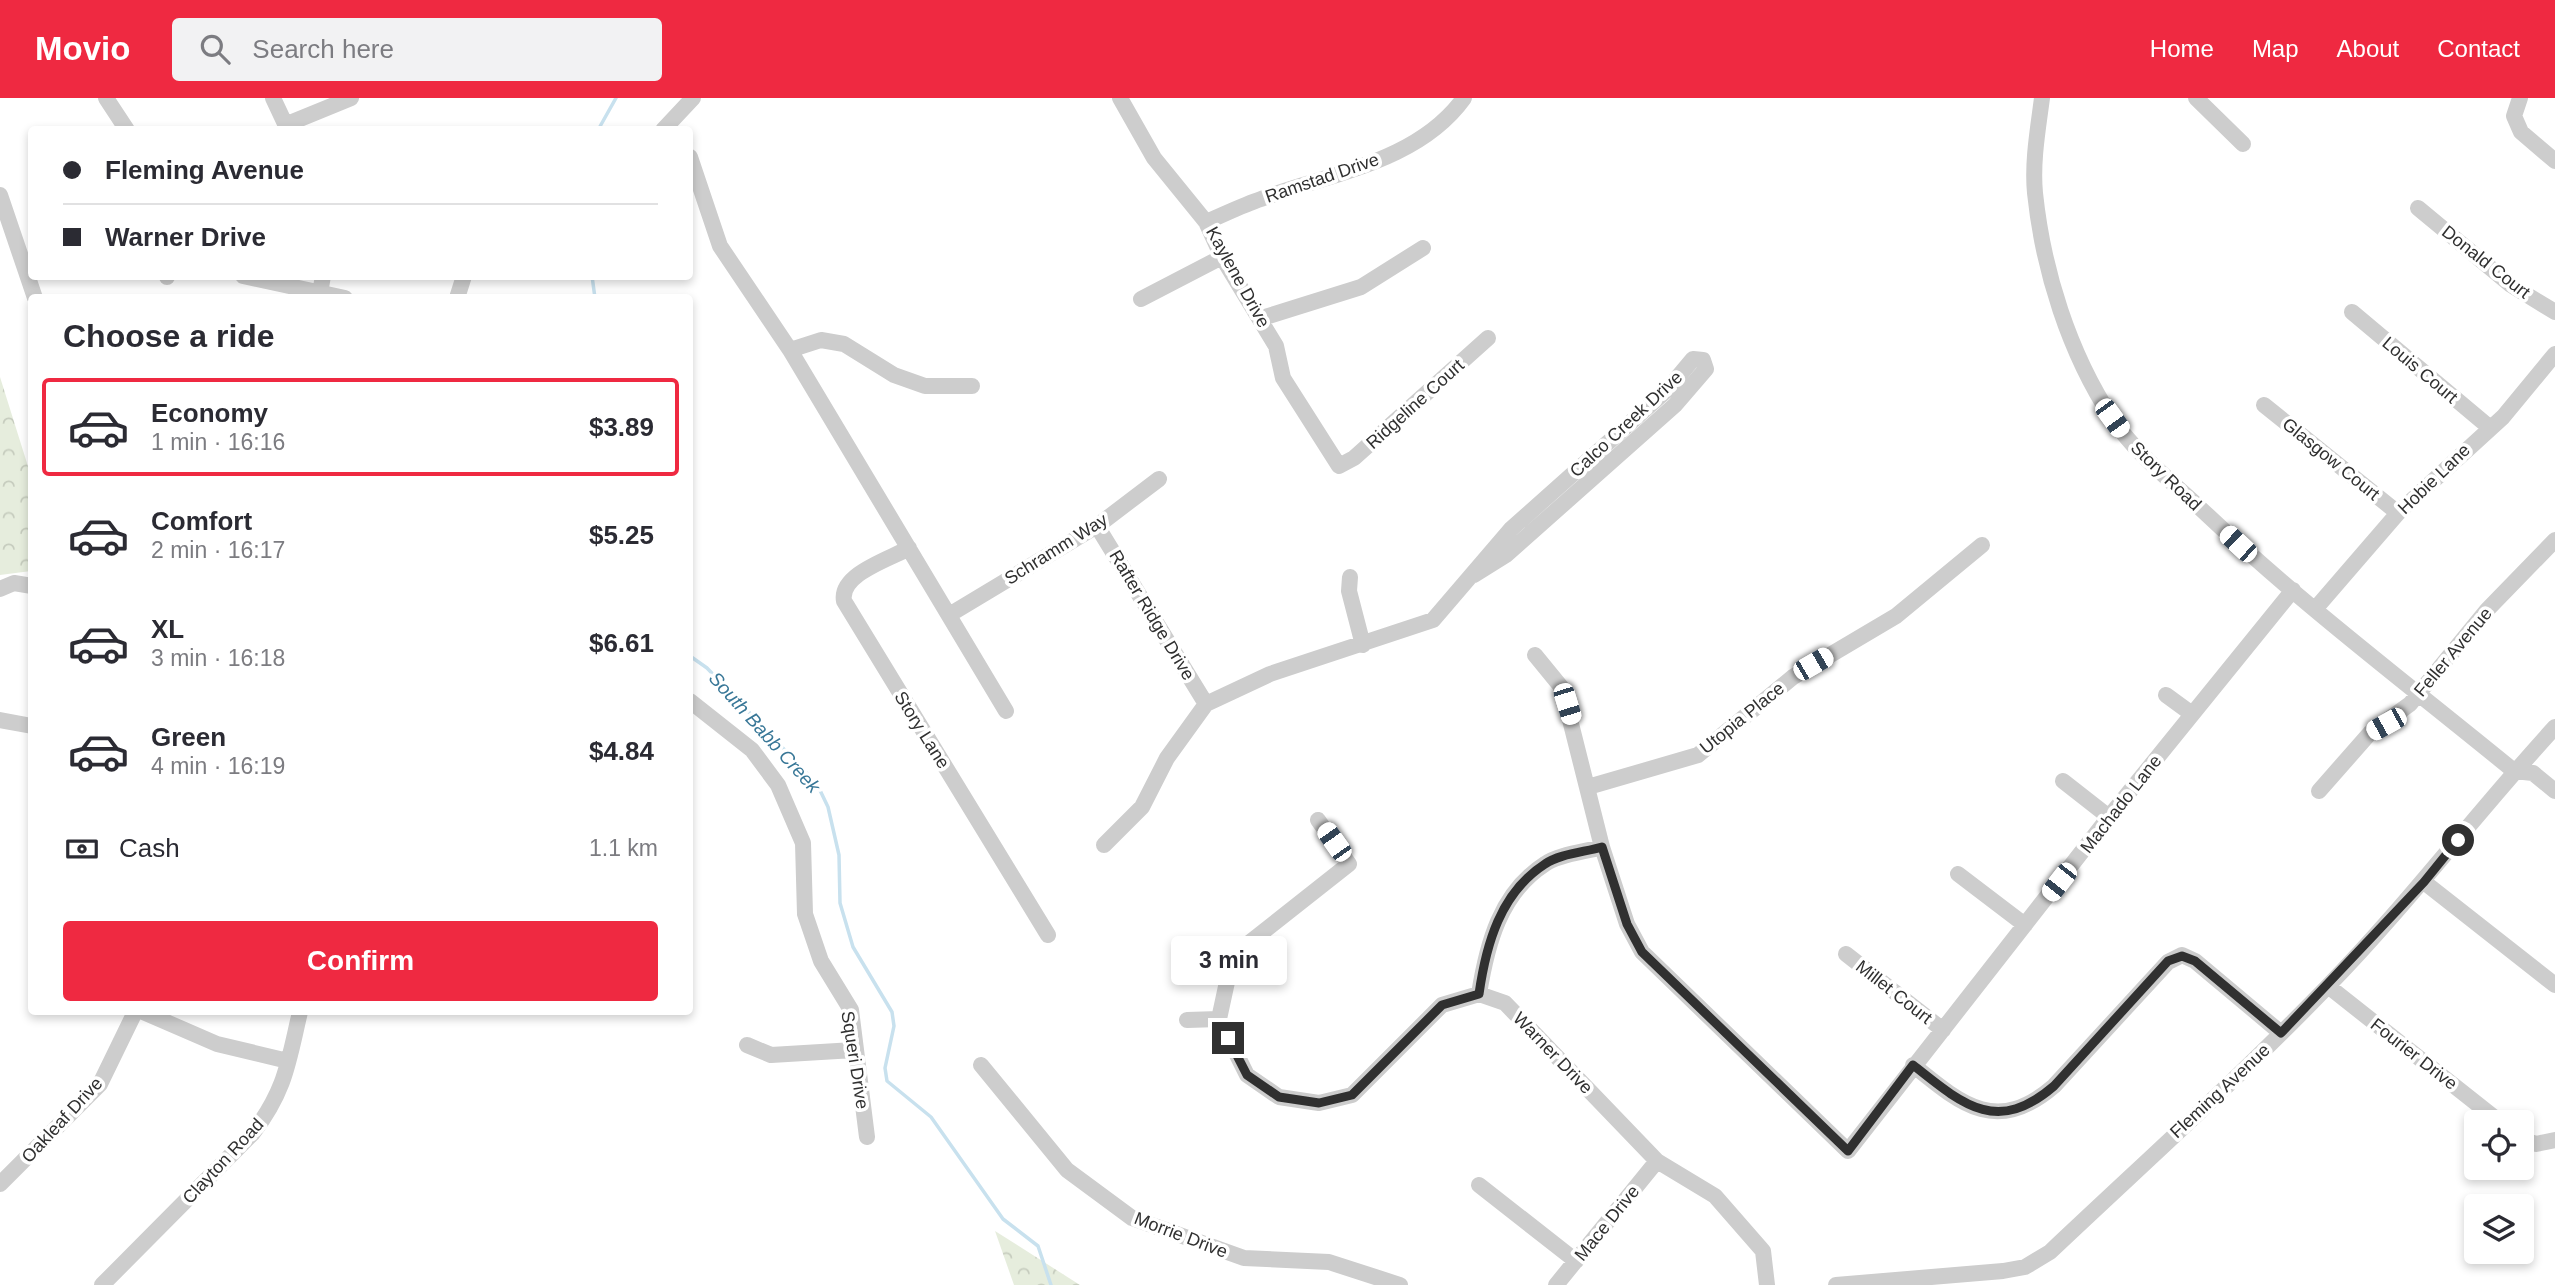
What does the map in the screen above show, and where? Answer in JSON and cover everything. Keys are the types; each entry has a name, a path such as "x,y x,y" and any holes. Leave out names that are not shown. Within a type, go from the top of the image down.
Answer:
{"street":[{"path":"106,98 124,126"},
{"path":"273,98 287,126"},
{"path":"289,126 351,98"},
{"path":"678,123 693,98"},
{"name":"Kaylene Drive","path":"1120,98 1154,158 1206,222 1222,257 1262,318 1276,346 1283,378 1339,466"},
{"name":"Ramstad Drive","path":"1206,222 1261,199 1372,164 1443,124 1464,98"},
{"name":"Story Road","path":"2042,98 2035,158 2038,212 2060,306 2089,376 2112,418 2138,449 2238,544 2514,771 2533,773 2555,791"},
{"path":"2196,98 2243,144"},
{"path":"2521,98 2514,116 2521,132 2555,161"},
{"path":"693,166 720,246 790,350 1006,711"},
{"path":"0,195 28,277"},
{"name":"Donald Court","path":"2418,208 2511,285 2555,312"},
{"path":"1262,318 1361,286 1423,248"},
{"path":"1141,299 1222,257"},
{"path":"267,280 321,289"},
{"name":"Louis Court","path":"2352,312 2488,427"},
{"name":"Ridgeline Court","path":"1339,466 1354,458 1488,338"},
{"path":"790,350 821,340 844,344 894,375 925,386 972,386"},
{"name":"Hobie Lane","path":"2316,608 2398,513 2488,427 2502,417 2555,354"},
{"name":"Calco Creek Drive","path":"1104,845 1142,807 1167,758 1206,704 1270,674 1433,620 1511,529 1667,390 1693,359 1703,360 1706,369 1675,405 1506,555 1474,575"},
{"name":"Glasgow Court","path":"2264,405 2398,513"},
{"name":"Schramm Way","path":"949,615 1097,526 1159,480"},
{"name":"Rafter Ridge Drive","path":"1097,526 1206,704"},
{"name":"Feller Avenue","path":"2319,791 2370,733 2394,718 2487,610 2555,540"},
{"name":"Utopia Place","path":"1588,787 1698,755 1793,677 1896,616 1982,545"},
{"name":"Story Lane","path":"909,548 855,577 846,587 844,601 1048,935"},
{"path":"1350,577 1349,592 1363,645"},
{"path":"0,589 14,583 28,585"},
{"name":"Machado Lane","path":"1602,847 1627,924 1642,952 1848,1151 2109,817 2293,590"},
{"path":"1318,820 1349,864 1249,943 1230,968 1219,1019 1247,1075 1279,1097 1319,1103 1352,1095 1442,1005 1479,994 1485,952 1505,902 1545,863 1602,847 1562,688 1535,655"},
{"path":"2166,695 2192,714"},
{"name":"Squeri Drive","path":"693,708 752,750 778,785 803,843 805,914 821,961 851,1010 867,1137"},
{"path":"0,720 28,725"},
{"name":"Fleming Avenue","path":"1836,1285 2003,1271 2025,1267 2050,1252 2328,986 2424,882 2514,771 2555,727"},
{"path":"2063,781 2109,817"},
{"path":"1958,874 2025,925"},
{"path":"2424,882 2555,985"},
{"name":"Millet Court","path":"1846,954 1942,1030"},
{"path":"1913,1065 1968,1106 1988,1112 2013,1111 2035,1103 2054,1086 2168,961 2182,956 2195,961 2281,1033"},
{"name":"Fourier Drive","path":"2328,986 2485,1110"},
{"name":"Warner Drive","path":"1479,994 1506,1003 1657,1161 1715,1196 1763,1251 1767,1285"},
{"name":"Oakleaf Drive","path":"0,1184 100,1084 134,1015"},
{"path":"150,1015 217,1044 288,1061"},
{"name":"Clayton Road","path":"102,1285 253,1133 282,1088 299,1015"},
{"path":"1187,1020 1219,1019"},
{"path":"747,1045 771,1055 854,1050"},
{"name":"Morrie Drive","path":"981,1065 1067,1170 1132,1217 1244,1258 1329,1262 1368,1280 1399,1285"},
{"path":"2534,1143 2555,1140"},
{"name":"Mace Drive","path":"1556,1285 1657,1161"},
{"path":"1479,1185 1576,1261"}],"green space":[{"path":"0,377 28,466 28,571 0,575"},
{"path":"995,1231 1080,1285 1014,1285"}],"waterway":[{"name":"South Babb Creek","path":"600,126 616,98"},
{"name":"South Babb Creek","path":"593,280 594,294"},
{"name":"South Babb Creek","path":"693,658 707,668 817,784 828,807 839,855 840,903 853,947 892,1012 894,1026 885,1068 887,1081 931,1117 1003,1219 1038,1246 1051,1285"}],"route":[{"path":"1228,1038 1247,1075 1279,1097 1319,1103 1352,1095 1442,1005 1479,994 1485,952 1505,902 1545,863 1602,847 1627,924 1642,952 1848,1151 1913,1065 1968,1106 1988,1112 2013,1111 2035,1103 2054,1086 2168,961 2182,956 2195,961 2281,1033 2424,882 2458,840"}]}
